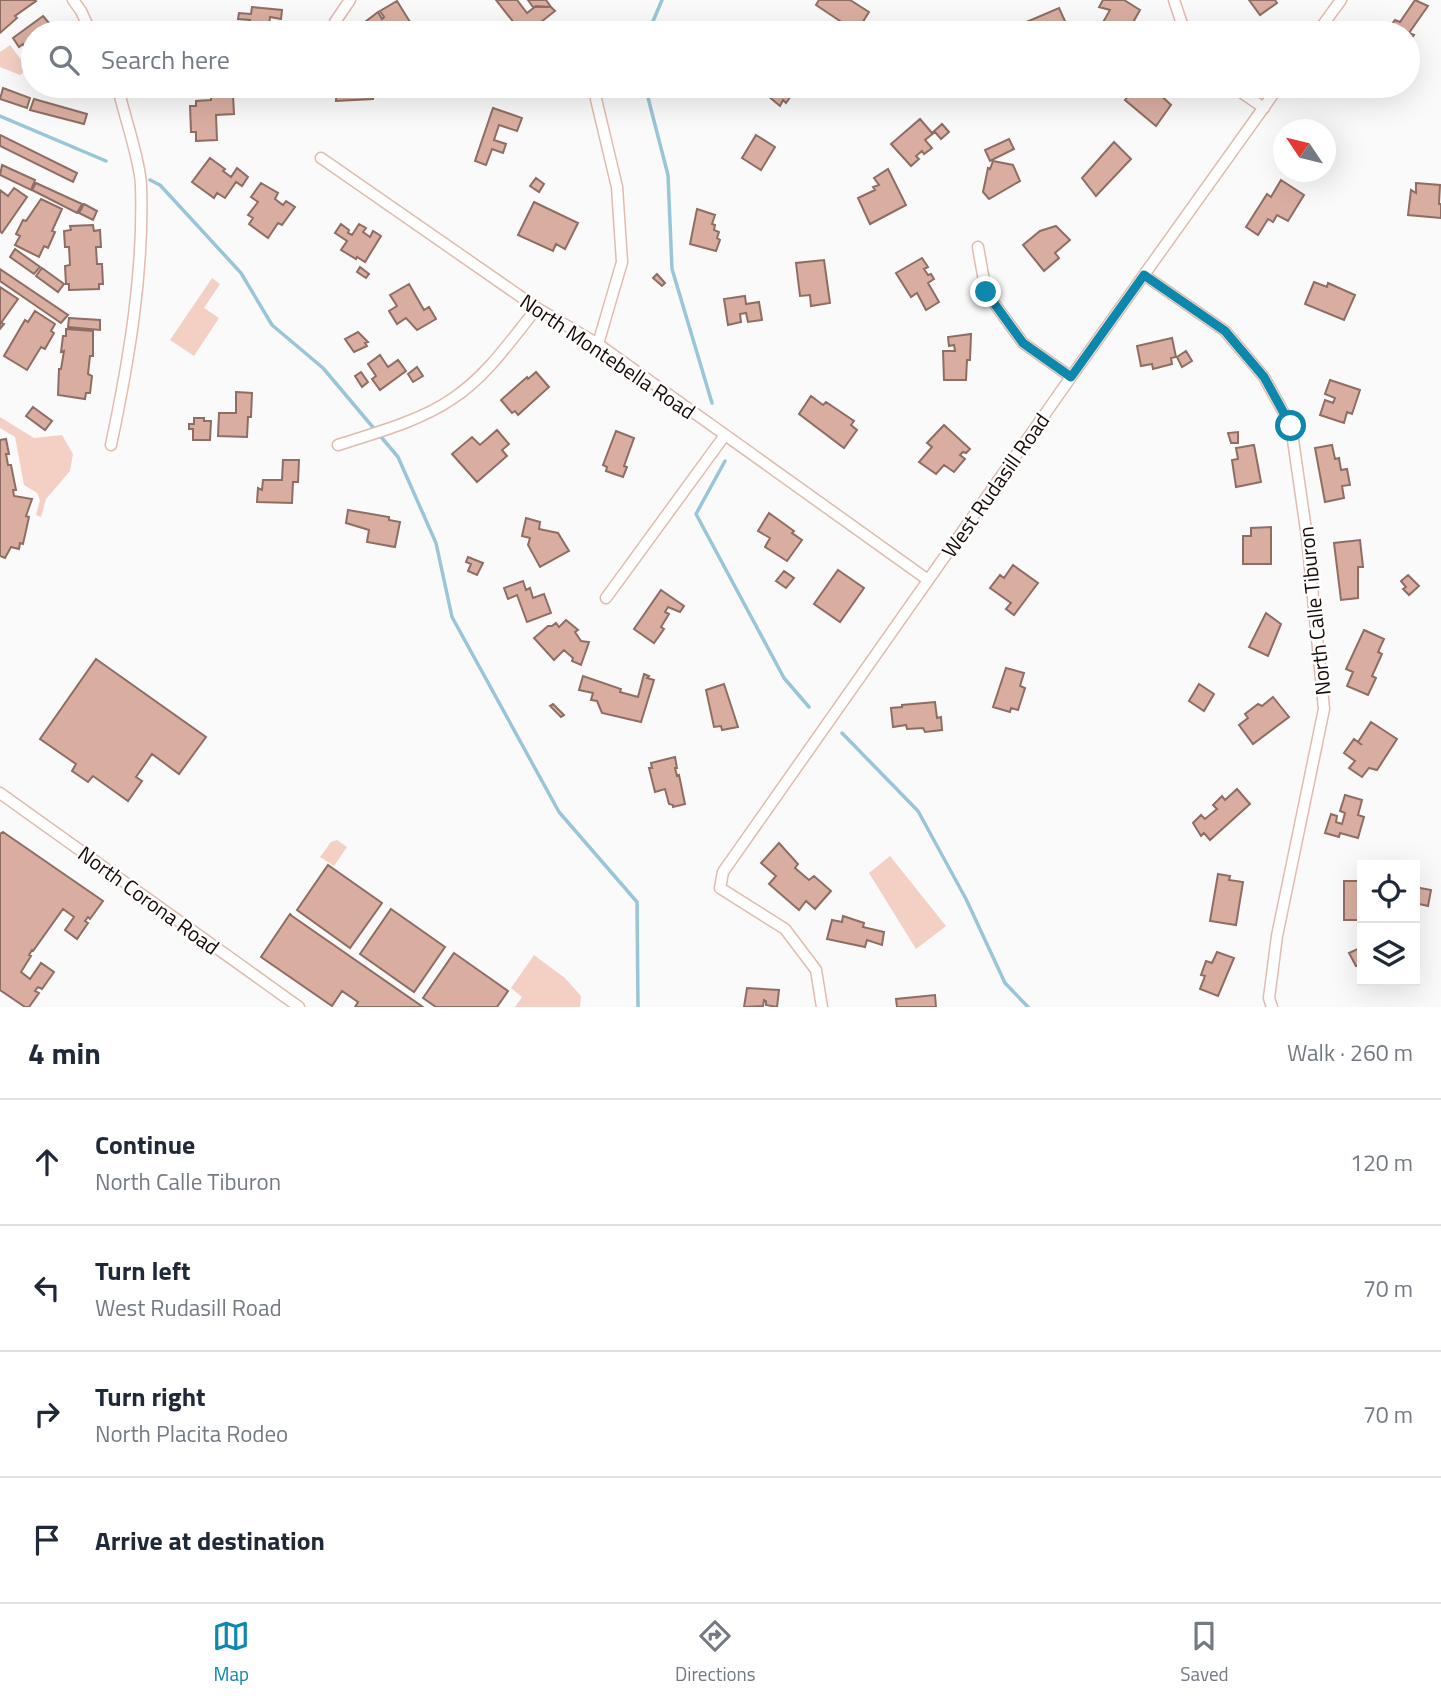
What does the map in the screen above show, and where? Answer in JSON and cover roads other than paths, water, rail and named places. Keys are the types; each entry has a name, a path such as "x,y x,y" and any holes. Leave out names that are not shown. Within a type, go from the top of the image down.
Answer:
{"street":[{"path":"73,0 86,21"},
{"path":"336,21 350,0"},
{"path":"1174,0 1181,21"},
{"path":"1326,21 1341,0"},
{"path":"111,445 128,366 139,254 141,182 120,98"},
{"path":"1249,98 1264,108"},
{"name":"West Rudasill Road","path":"822,1007 816,970 785,929 720,888 723,872 1271,98"},
{"path":"596,99 617,187 622,262 598,344"},
{"name":"North Montebella Road","path":"321,158 537,308 598,344 928,580"},
{"path":"978,247 986,292 1023,343 1071,377"},
{"name":"North Calle Tiburon","path":"1144,275 1225,331 1264,377 1291,426 1307,537 1324,709 1277,936 1269,998 1272,1007"},
{"path":"338,445 398,426 452,399 495,360 537,308"},
{"path":"606,598 725,435"},
{"name":"North Corona Road","path":"0,793 299,1007"}],"waterway":[{"path":"653,21 662,0"},
{"path":"648,98 668,175 672,269 712,403"},
{"path":"0,116 106,161"},
{"path":"150,180 160,185 241,273 272,325 323,368 398,457 436,543 452,617 559,812 637,902 638,1007"},
{"path":"725,461 696,514 784,678 809,707"},
{"path":"842,733 918,811 966,899 1005,983 1028,1007"}]}
